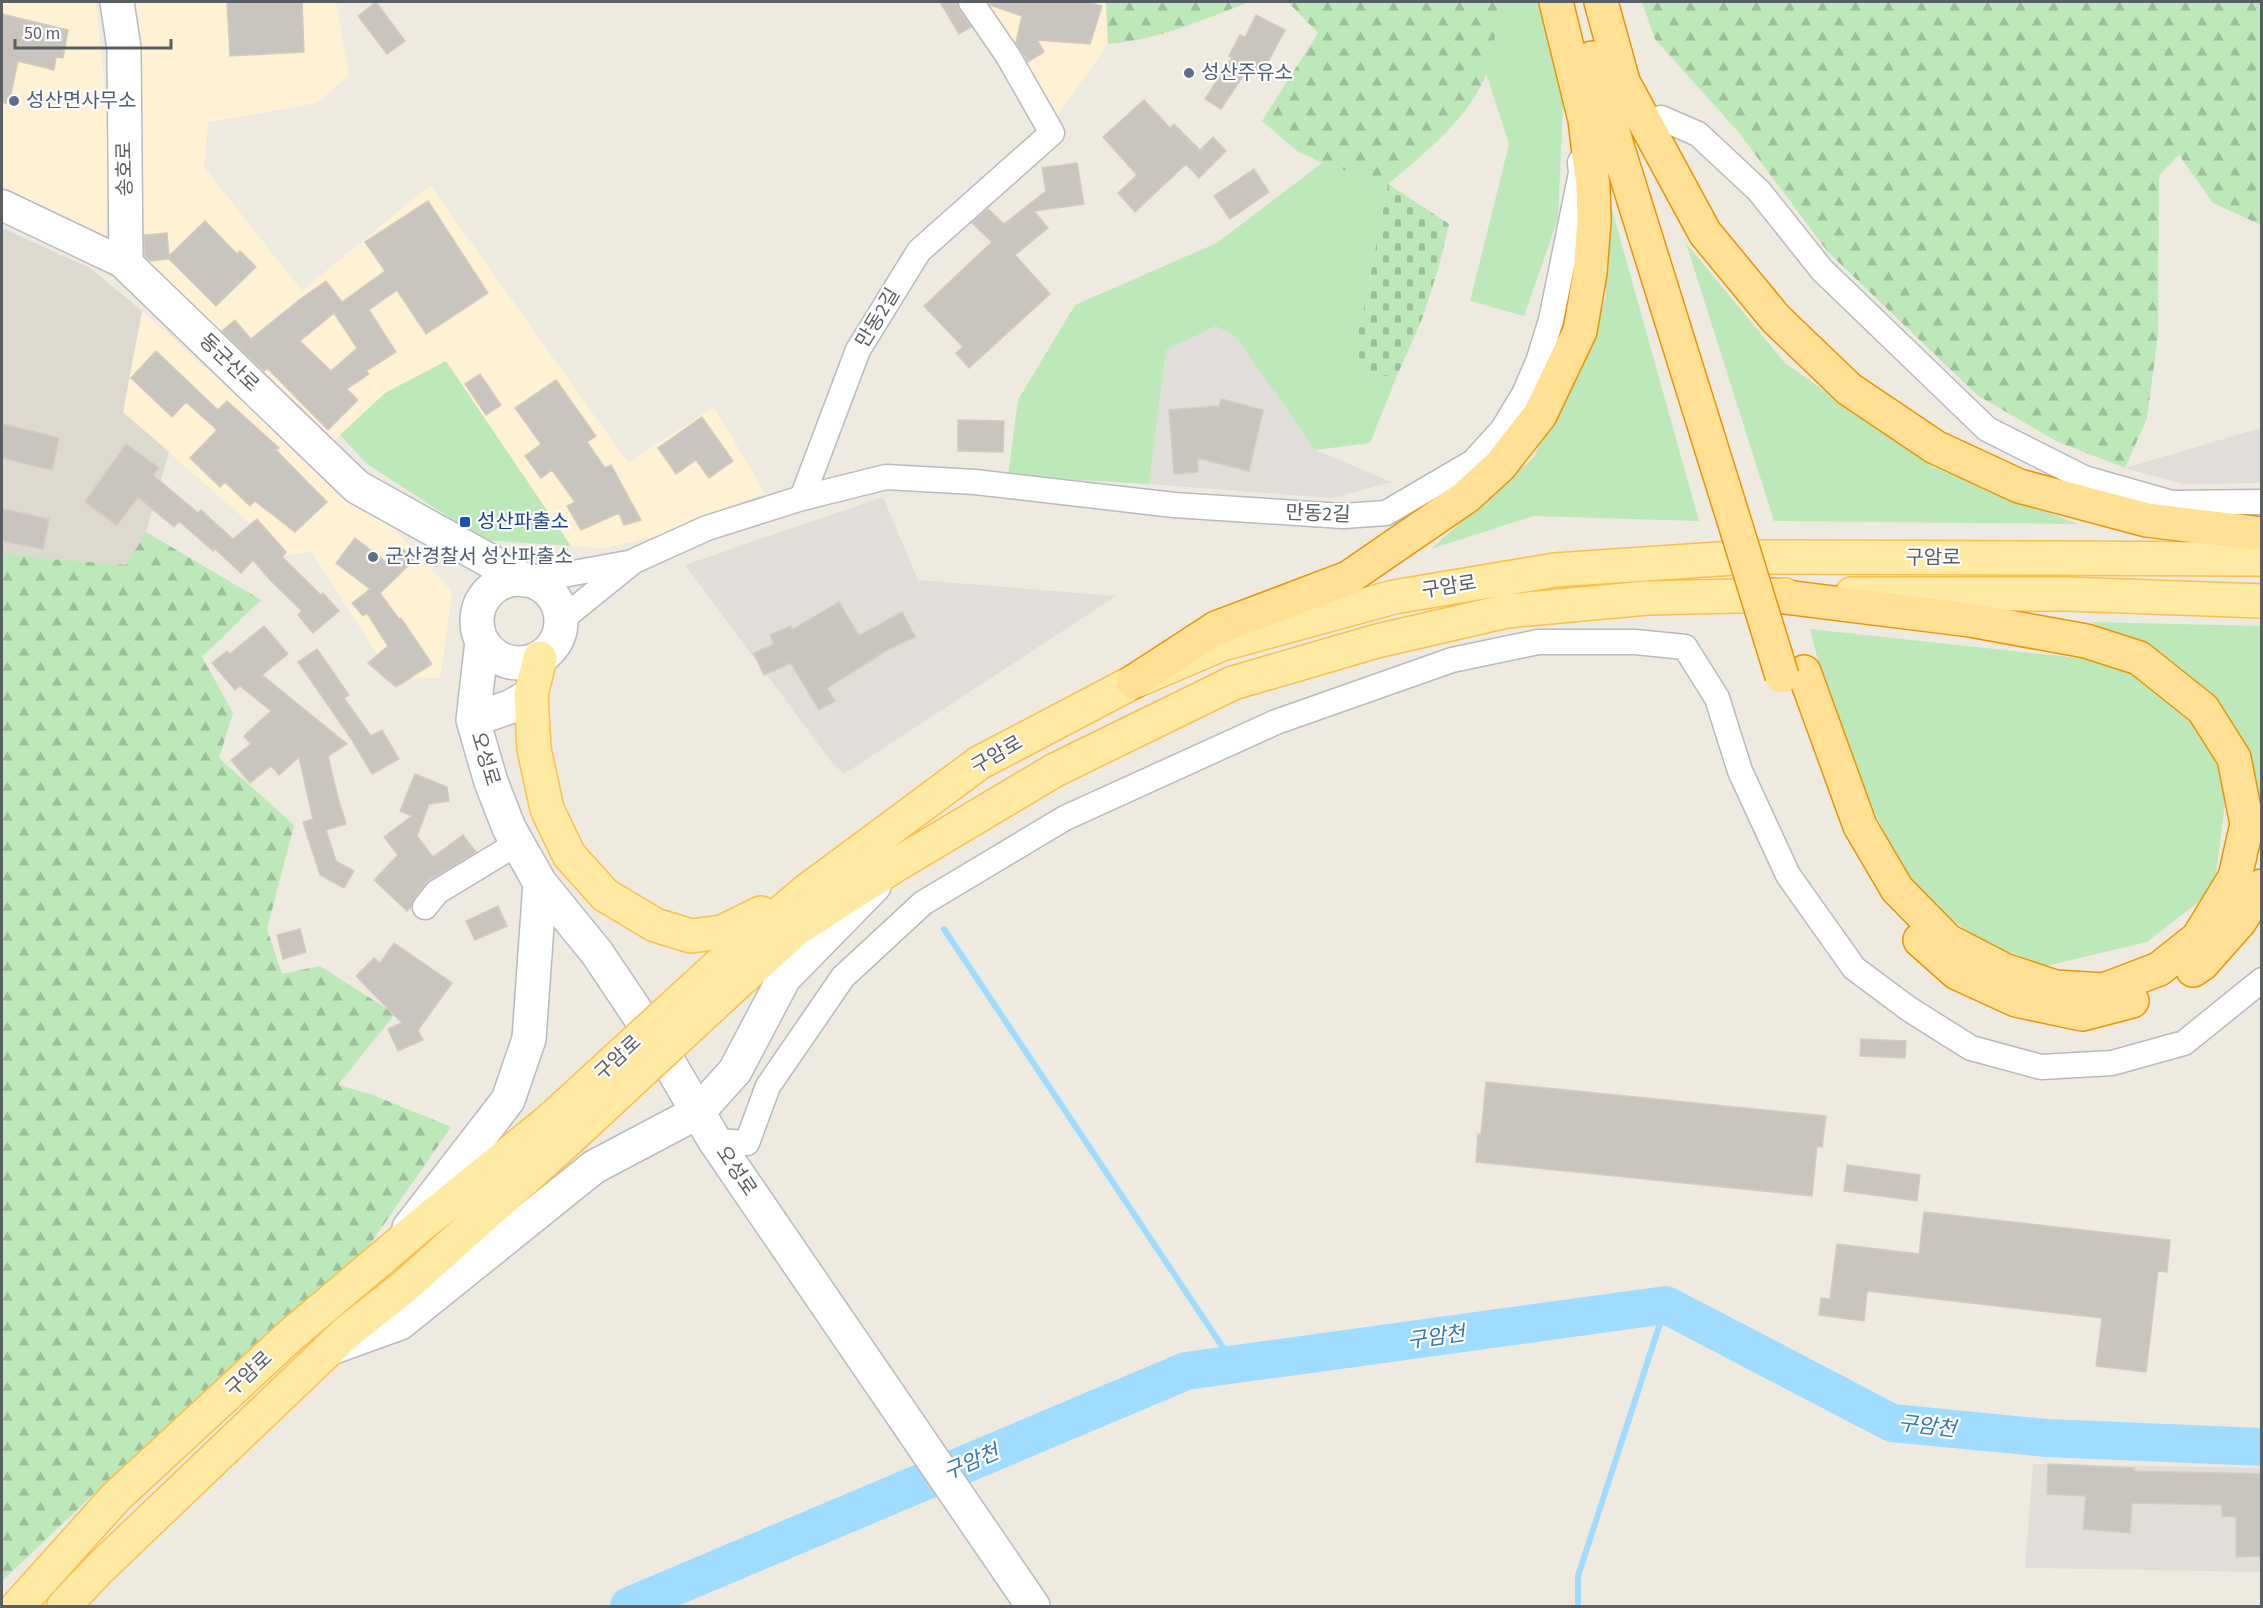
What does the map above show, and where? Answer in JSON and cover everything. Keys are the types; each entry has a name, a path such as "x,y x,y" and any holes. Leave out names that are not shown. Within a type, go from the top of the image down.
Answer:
{"highway":[{"path":"1133,682 1216,628 1348,578 1466,497 1500,466 1540,415 1580,331 1590,273 1594,220 1593,186 1585,120 1556,2"},
{"path":"1576,2 1618,149 1747,528 1793,674 1817,771 1852,854 1890,913 1957,973 2016,1000 2082,1014 2156,994 2202,964 2241,921 2262,886"},
{"path":"1601,2 1747,528"},
{"path":"1622,80 1705,233 1776,319 1849,389 1935,447 2019,486 2146,520 2262,534"},
{"path":"1768,595 1970,620 2086,641 2139,658 2203,708 2234,758 2247,824 2235,877 2198,938 2159,969 2103,990 2055,987 2004,970 1948,941 1897,889 1860,826 1793,674"}],"main road":[{"name":"송호로","path":"117,2 124,48 126,264"},
{"name":"동군산로","path":"126,264 357,487 527,580"},
{"path":"447,536 473,584 480,604"},
{"name":"구암로","path":"64,1606 99,1569 347,1332 404,1287 559,1130 728,975 806,892 979,763 1133,682 1222,644 1394,597 1555,570 1748,557 2262,559"},
{"path":"510,580 527,580 546,589 557,603 561,620 559,635 551,648 540,658 527,662 507,661 490,652 482,641 477,623 480,604 498,584 510,580"},
{"name":"구암로","path":"728,975 894,866 1055,770 1233,683 1377,640 1507,611 1647,598 1768,595 2067,594 2262,601"},
{"path":"482,641 473,720 512,706 531,695"},
{"path":"540,658 531,695 538,822 546,860 597,952"},
{"name":"오성로","path":"473,720 491,782 509,828 540,883 597,952 656,1041 715,1141 1033,1606"},
{"path":"534,749 547,809 569,855 604,895 655,925 691,936 722,932 806,892"},
{"path":"330,1349 400,1323 594,1167 698,1112 735,1071 784,978 894,866"},
{"path":"397,1246 435,1192 508,1100 529,1039 540,883"},
{"name":"구암로","path":"18,1606 116,1497 291,1335 397,1246 559,1130"}],"street":[{"name":"만동2길","path":"802,498 858,350 919,252 1052,133 1008,56 971,2"},
{"path":"1661,118 1698,134 1759,191 1822,270 1987,429 2084,478 2172,503 2262,502"},
{"name":"만동2길","path":"634,561 707,528 802,498 886,477 975,482 1174,505 1343,516 1386,513 1473,462 1503,429 1524,394 1538,362 1551,320 1581,173 1577,137"},
{"name":"동군산로","path":"2,205 126,264"},
{"path":"527,580 634,561"},
{"path":"561,620 634,561"},
{"path":"715,1141 747,1143 768,1086 843,977 923,903 1065,818 1276,722 1452,660 1538,642 1635,642 1685,647 1718,698 1740,771 1794,885 1854,968 1909,1009 1971,1048 2041,1067 2112,1063 2184,1043 2262,980"},
{"path":"425,907 437,892 518,843"}],"shaded area":[{"path":"2,2 96,2 109,129 106,241 2,190"},
{"path":"127,2 336,2 349,75 317,103 208,122 204,167 302,291 430,185 628,463 714,407 765,493 666,534 604,548 571,546 446,361 385,393 328,446 133,261"},
{"path":"985,2 1106,2 1108,44 1057,116"},
{"path":"2,228 90,268 142,311 123,412 169,452 146,532 126,565 40,558 2,552"},
{"path":"142,311 335,484 390,524 452,592 440,678 392,678 311,551 287,556 123,412"},
{"path":"1216,326 1237,338 1315,450 1392,482 1332,498 1149,484 1166,350"},
{"path":"2261,428 2261,483 2183,484 2125,468"},
{"path":"883,497 918,580 1116,596 844,774 833,764 685,565"},
{"path":"2033,1464 2261,1468 2261,1572 2025,1568"}],"green space":[{"path":"1106,2 1250,2 1163,33 1108,44"},
{"path":"1288,2 1499,2 1494,45 1488,70 1470,104 1446,133 1388,184 1322,163 1297,151 1262,121 1318,33"},
{"path":"1499,2 1540,2 1564,83 1558,219 1524,316 1470,301 1509,144 1486,73"},
{"path":"1642,2 2261,2 2261,225 2213,203 2179,155 2159,175 2158,335 2147,418 2125,468 2058,442 1977,395 1828,252 1740,134 1655,39"},
{"path":"1322,163 1388,184 1364,308 1354,339 1386,376 1396,378 1370,443 1315,450 1237,338 1216,326 1166,350 1149,484 1008,476 1018,400 1075,305 1217,243"},
{"path":"1388,184 1449,224 1439,266 1422,319 1396,378 1386,376 1365,378 1354,339 1364,308"},
{"path":"1606,188 1699,521 1533,516 1431,549 1534,457 1606,298"},
{"path":"1686,243 1785,363 1933,467 2078,524 1774,521"},
{"path":"446,361 571,546 484,540 367,464 340,435 385,393"},
{"path":"146,532 261,600 202,657 233,713 219,758 294,825 267,929 282,974 320,966 395,1014 338,1085 373,1095 451,1127 364,1253 137,1453 2,1581 2,552 40,558 126,565"},
{"path":"2091,622 2261,626 2261,830 2245,749 2188,675"},
{"path":"1810,629 2123,663 2197,722 2227,787 2214,890 2147,942 2046,966 1980,940 1913,892 1875,813 1825,688"}],"building":[{"path":"227,2 302,2 304,52 230,56"},
{"path":"376,2 405,41 387,54 358,16"},
{"path":"940,2 957,2 959,10 971,27 959,34"},
{"path":"990,2 1087,2 1102,6 1090,44 1037,40 1044,52 1028,62 1016,42 1022,16 990,5"},
{"path":"2,14 68,30 63,58 56,57 54,70 18,61 9,103 2,103"},
{"path":"1256,15 1285,30 1262,73 1249,67 1221,109 1205,99 1232,58 1229,56 1240,35 1245,37"},
{"path":"1144,100 1170,128 1174,124 1200,150 1213,137 1226,151 1199,178 1186,164 1135,212 1118,193 1137,175 1103,137"},
{"path":"1077,163 1084,204 1034,211 1048,228 1015,255 1050,294 969,368 956,353 963,347 924,306 992,242 972,223 988,209 1004,224 1046,191 1042,168"},
{"path":"1254,169 1269,192 1230,219 1214,196"},
{"path":"428,201 488,293 426,334 397,290 369,310 396,352 366,371 369,374 347,389 358,400 328,430 267,368 264,371 222,331 235,320 251,339 326,281 342,302 385,271 365,242","holes":["334,313 357,348 331,371 300,341"]},
{"path":"205,221 237,254 240,251 256,267 216,306 169,259 150,261 145,256 144,235 167,233 169,256"},
{"path":"156,351 218,410 227,401 279,448 276,450 327,502 295,532 255,501 250,506 225,482 220,487 190,458 217,430 186,402 172,417 131,378"},
{"path":"480,374 501,405 486,415 465,384"},
{"path":"556,380 596,436 587,442 605,468 611,465 641,520 624,525 619,513 581,530 567,506 575,502 552,470 541,478 525,456 541,444 515,408"},
{"path":"1221,399 1263,410 1249,471 1197,458 1198,472 1174,474 1169,410 1219,406"},
{"path":"702,417 733,461 709,478 696,460 676,474 658,448"},
{"path":"958,420 1004,421 1003,452 958,451"},
{"path":"2,424 59,438 52,470 2,458"},
{"path":"126,444 159,468 153,475 198,513 201,510 233,539 257,519 286,552 282,557 321,595 323,593 339,611 313,633 298,615 302,611 253,560 241,573 179,521 174,527 138,497 117,525 85,502"},
{"path":"2,509 49,519 43,549 2,541"},
{"path":"355,538 386,562 401,547 414,560 380,593 399,619 401,618 432,664 396,687 368,663 388,646 367,613 363,616 352,603 370,589 336,563"},
{"path":"839,602 859,636 902,612 915,637 887,650 827,688 835,701 819,710 791,663 764,675 754,653 774,644 770,635 791,626 792,630"},
{"path":"264,626 288,654 262,675 347,744 328,756 346,824 326,830 336,861 354,871 344,888 320,875 303,822 313,819 299,757 279,775 271,766 250,783 231,760 251,744 244,736 271,711 240,686 235,690 212,663 227,651 230,654"},
{"path":"317,649 349,695 344,698 371,736 382,730 399,759 372,774 352,740 298,662"},
{"path":"415,774 447,787 449,801 429,804 417,836 433,857 463,835 476,852 429,880 414,898 407,911 374,880 398,855 384,837 412,816 400,811"},
{"path":"498,906 507,926 475,940 466,921"},
{"path":"300,929 306,952 283,959 277,935"},
{"path":"394,943 452,983 418,1030 423,1040 398,1051 388,1029 402,1023 356,976 374,958 380,963"},
{"path":"1861,1039 1906,1041 1905,1058 1860,1056"},
{"path":"1486,1082 1826,1116 1822,1147 1817,1146 1812,1196 1476,1162"},
{"path":"1847,1165 1920,1175 1917,1201 1844,1191"},
{"path":"1924,1212 2170,1240 2167,1272 2158,1271 2146,1372 2096,1366 2102,1318 1867,1291 1864,1321 1819,1315 1821,1298 1830,1299 1837,1244 1919,1254"},
{"path":"2048,1464 2134,1468 2134,1471 2262,1474 2262,1556 2236,1557 2236,1517 2222,1516 2222,1505 2132,1503 2130,1533 2083,1529 2086,1496 2047,1494"}],"waterway":[{"path":"944,929 1234,1364"},
{"path":"1578,1606 1578,1576 1666,1305"},
{"name":"구암천","path":"629,1606 1186,1371 1666,1305 1892,1423 2047,1438 2262,1447"}],"place":[{"name":"성산주유소","path":"1189,73"},
{"name":"성산면사무소","path":"14,101"},
{"name":"성산파출소","path":"465,522"},
{"name":"군산경찰서 성산파출소","path":"373,557"}]}
